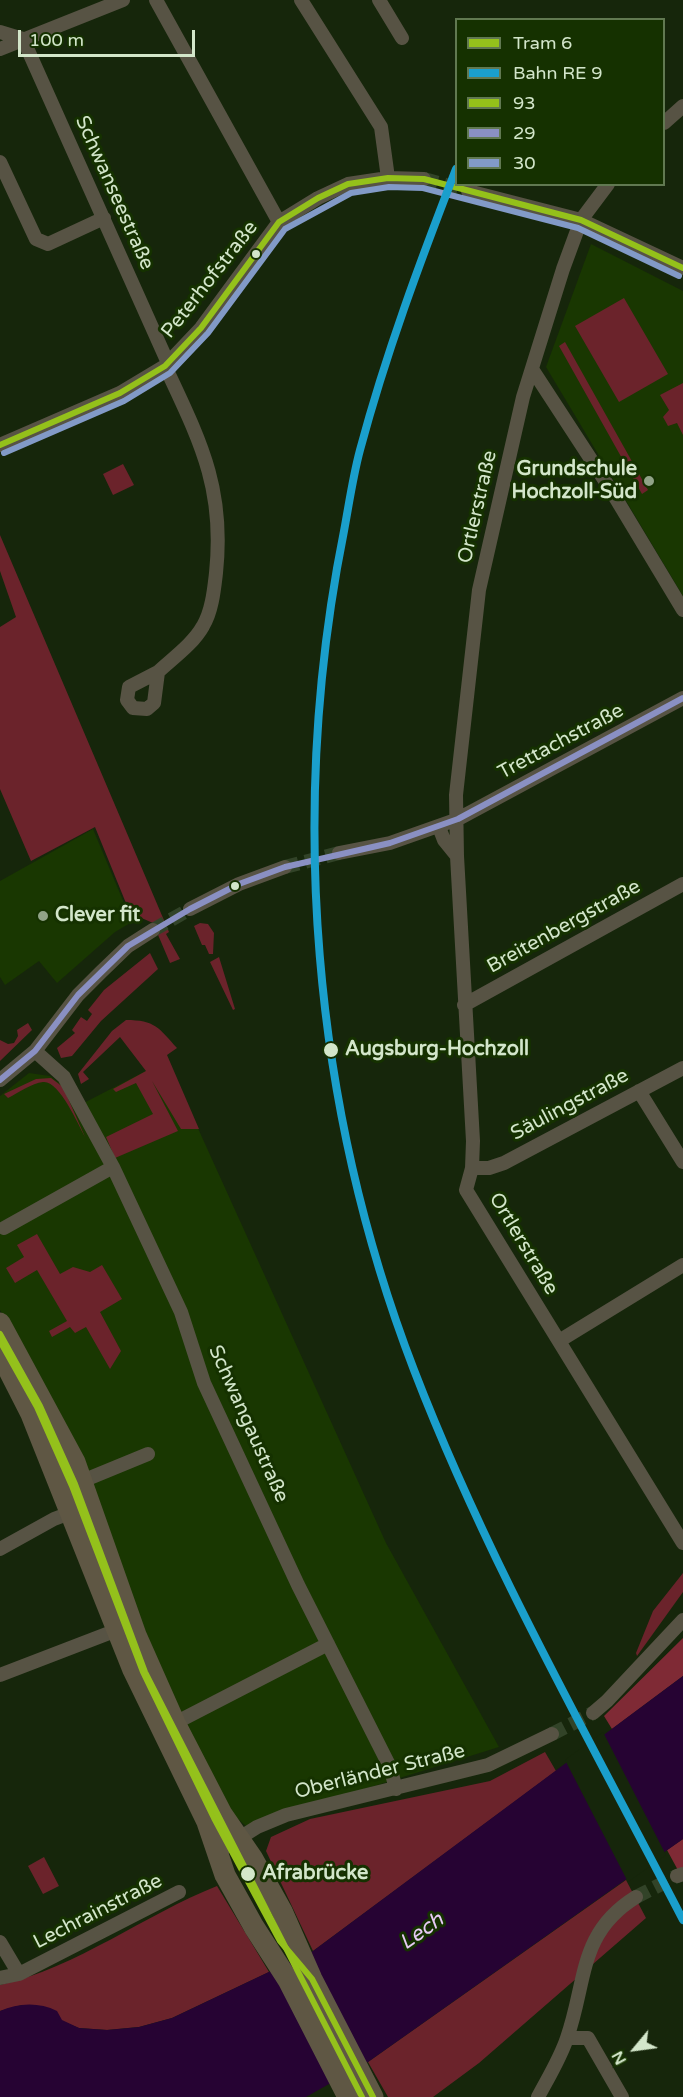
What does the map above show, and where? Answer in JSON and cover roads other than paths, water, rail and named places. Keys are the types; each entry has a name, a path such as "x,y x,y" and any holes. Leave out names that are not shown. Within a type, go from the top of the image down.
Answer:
{"main road":[{"path":"0,1323 39,1392 83,1481 81,1509 117,1630 219,1851 225,1875 254,1927 288,1980 348,2097"},
{"path":"0,1353 32,1414 62,1490 81,1509 175,1723 222,1814 239,1837 282,1911 312,1979 373,2097"}],"street":[{"path":"0,49 123,0"},
{"path":"156,0 279,222"},
{"path":"302,0 381,127 388,178"},
{"path":"379,0 402,38"},
{"path":"0,32 23,39"},
{"name":"Schwanseestraße","path":"23,39 104,219 204,453 217,497 219,543 215,587 204,626 158,672"},
{"path":"665,121 683,106"},
{"path":"0,162 36,239 48,244 104,219"},
{"name":"Peterhofstraße","path":"0,445 120,393 166,365 201,328 279,222 318,198 348,184 388,178 424,179"},
{"name":"Ortlerstraße","path":"606,186 581,219 532,369 479,590 456,795 464,1005 473,1141 472,1168 466,1190 683,1543"},
{"path":"468,191 581,219 683,268"},
{"path":"532,369 609,487 683,610"},
{"name":"Trettachstraße","path":"339,853 390,843 458,819 683,698"},
{"path":"438,827 444,840 457,856"},
{"path":"190,909 239,884 285,867"},
{"name":"Breitenbergstraße","path":"464,1005 683,884"},
{"path":"0,1080 35,1051 86,987 128,946 153,930"},
{"name":"Schwangaustraße","path":"35,1051 64,1077 113,1167 181,1312 204,1383 328,1644 390,1767 396,1790"},
{"name":"Säulingstraße","path":"472,1168 489,1168 504,1163 683,1068"},
{"path":"639,1091 683,1162"},
{"path":"4,1228 113,1167"},
{"path":"559,1341 683,1265"},
{"path":"62,1490 148,1454"},
{"path":"0,1549 81,1509"},
{"path":"592,1713 607,1701 683,1620"},
{"path":"0,1675 117,1630"},
{"path":"175,1723 328,1644"},
{"name":"Oberländer Straße","path":"219,1851 256,1827 317,1806 396,1790 488,1765 552,1734"},
{"name":"Lechrainstraße","path":"0,1978 19,1974 179,1892"},
{"path":"538,2097 567,2038 588,1955 595,1940 616,1909 636,1897"},
{"path":"0,1942 19,1974"},
{"path":"567,2038 588,2038 622,2097"}],"water":[{"name":"Lech","path":"683,1676 683,1839 368,2062 306,2097 0,2097 0,2011 14,2006 36,2005 57,2011 62,2020 79,2028 107,2030 139,2027 172,2018 313,1951"}],"tunnel":[{"path":"424,179 468,191"},
{"path":"285,867 339,853"},
{"path":"153,930 190,909"},
{"path":"552,1734 593,1713"},
{"path":"636,1897 677,1876"}],"tram line":[{"name":"6","path":"0,1334 40,1406 75,1484 145,1672 362,2097"}],"place":[{"name":"Grundschule Hochzoll-Süd","path":"649,481"},
{"name":"Clever fit","path":"43,916"},
{"name":"Augsburg-Hochzoll","path":"331,1050"},
{"name":"Afrabrücke","path":"248,1874"}]}
